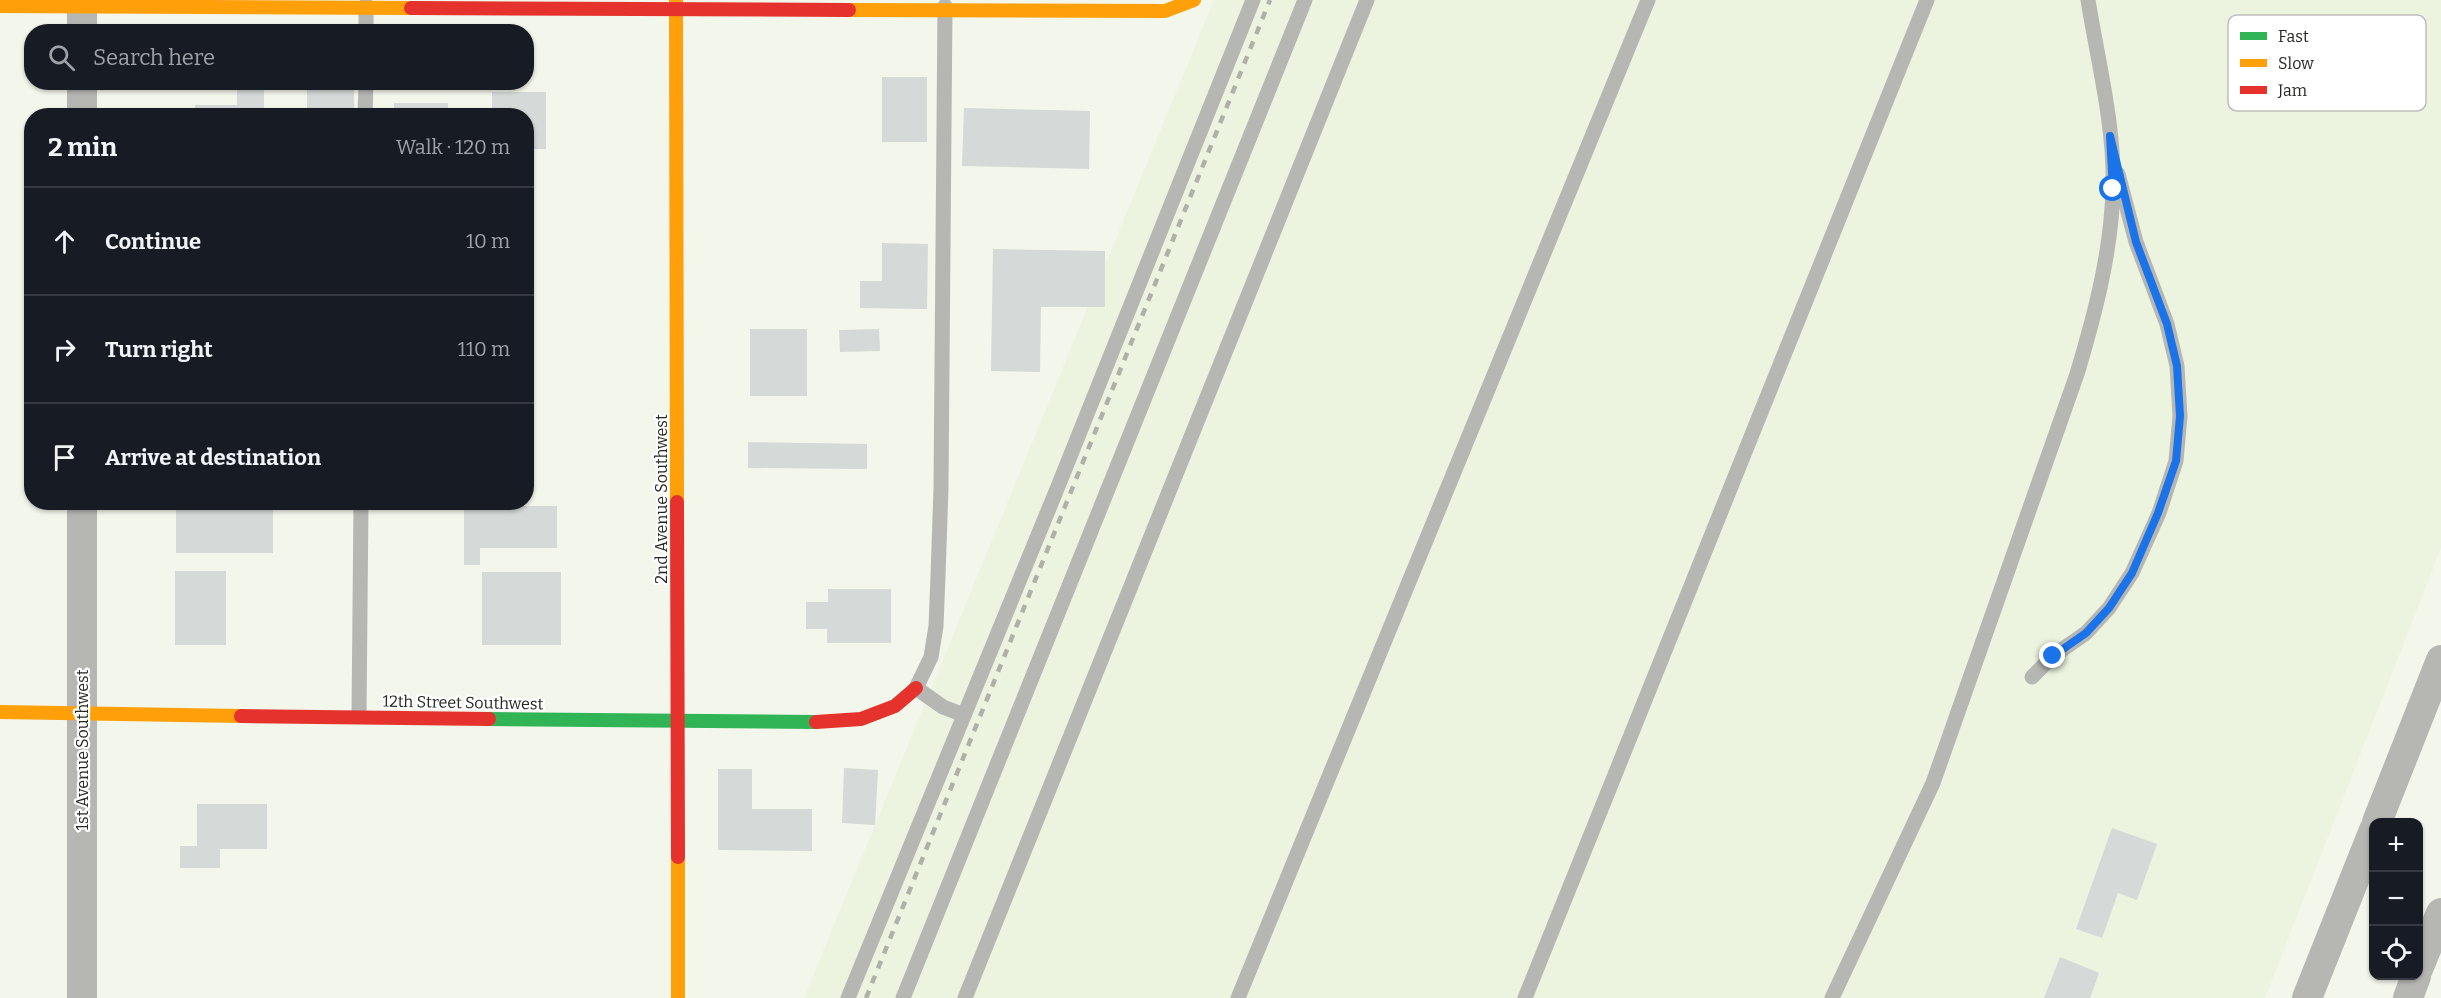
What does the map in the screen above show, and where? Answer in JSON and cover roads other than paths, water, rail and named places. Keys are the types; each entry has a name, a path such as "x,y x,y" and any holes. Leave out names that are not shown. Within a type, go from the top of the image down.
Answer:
{"street":[{"path":"0,6 82,13 366,4 945,5 1165,11 1194,0"},
{"name":"2nd Avenue Southwest","path":"676,4 678,998"},
{"path":"82,90 82,108"},
{"name":"1st Avenue Southwest","path":"82,510 82,998"},
{"path":"2379,818 2441,660"},
{"name":"12th Street Southwest","path":"0,712 678,722 827,722 861,718 895,706 916,688"},
{"path":"2307,998 2369,840"},
{"path":"2423,957 2441,913"},
{"path":"2408,998 2414,980"}],"lane":[{"path":"848,998 1253,0"},
{"path":"903,998 1305,0"},
{"path":"965,998 1366,0"},
{"path":"1238,998 1648,0"},
{"path":"1525,998 1927,0"},
{"path":"2032,677 2053,656 2086,633 2109,608 2132,573 2158,513 2176,461 2180,416 2177,366 2167,324 2136,242 2110,136 2088,0"},
{"path":"366,4 366,24"},
{"path":"945,5 942,488 939,576 936,626 931,657 916,688 943,707 964,715"},
{"path":"365,108 366,90"},
{"path":"1832,998 1933,783 2077,374 2099,296 2109,241 2113,189 2110,136"},
{"path":"359,716 361,510"}],"railway":[{"path":"866,998 1270,0"}]}
